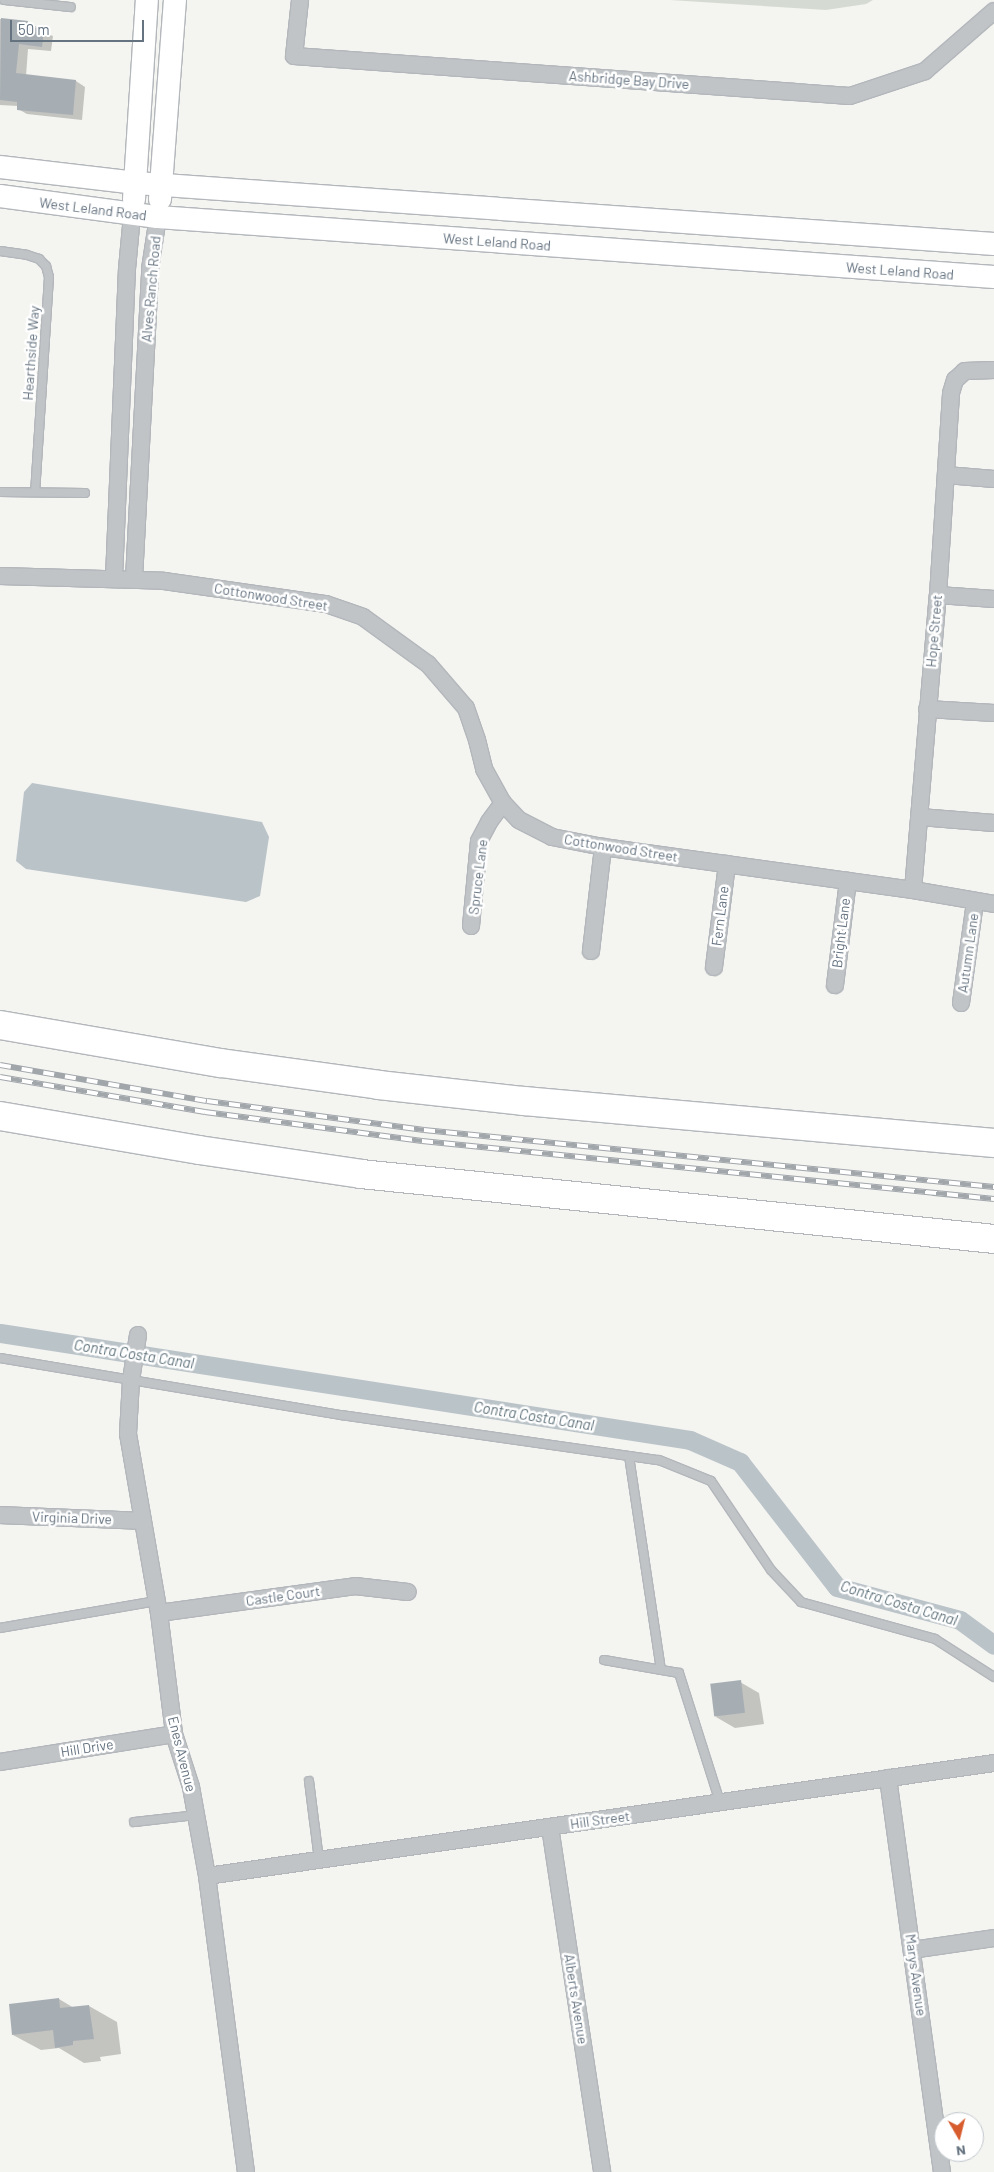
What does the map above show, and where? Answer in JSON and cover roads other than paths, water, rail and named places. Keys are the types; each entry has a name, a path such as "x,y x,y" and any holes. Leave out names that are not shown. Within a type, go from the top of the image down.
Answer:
{"highway":[{"path":"0,1025 211,1062 379,1085 524,1101 994,1143"},
{"path":"0,1116 189,1149 361,1174 994,1239"}],"main road":[{"name":"Alves Ranch Road","path":"132,215 136,183 147,0"},
{"name":"Alves Ranch Road","path":"158,217 175,0"},
{"path":"0,167 136,183 994,244"},
{"name":"West Leland Road","path":"0,196 132,215 994,277"}],"street":[{"name":"Ashbridge Bay Drive","path":"300,0 294,56 850,96 925,71 994,11"},
{"name":"Alves Ranch Road","path":"114,578 132,215"},
{"name":"Alves Ranch Road","path":"134,579 150,269 158,217"},
{"name":"Hope Street","path":"913,890 938,595 951,393 954,380 960,375 973,369 994,370"},
{"path":"946,475 994,479"},
{"name":"Cottonwood Street","path":"0,576 134,579 326,604 362,617 428,664 466,708 478,740 484,770 503,803 520,820 552,837 604,847 913,890 994,904"},
{"path":"938,595 994,599"},
{"path":"928,709 994,713"},
{"name":"Spruce Lane","path":"471,926 479,841 489,822 503,803"},
{"path":"920,817 994,823"},
{"path":"591,951 604,847"},
{"name":"Fern Lane","path":"714,968 727,864"},
{"name":"Bright Lane","path":"835,985 848,881"},
{"name":"Autumn Lane","path":"961,1003 975,902"},
{"name":"Enes Avenue","path":"138,1335 131,1380 128,1434 158,1607 174,1734 191,1787 207,1876 246,2172"},
{"name":"Virginia Drive","path":"0,1515 143,1522"},
{"name":"Castle Court","path":"158,1607 355,1586 408,1592"},
{"name":"Hill Drive","path":"0,1762 174,1734"},
{"name":"Hill Street","path":"207,1876 994,1763"},
{"name":"Marys Avenue","path":"888,1778 942,2172"},
{"name":"Alberts Avenue","path":"550,1827 602,2172"},
{"path":"912,1950 994,1938"}],"lane":[{"path":"4,0 71,8"},
{"name":"Hearthside Way","path":"0,251 27,255 39,259 46,266 49,277 35,492"},
{"path":"0,492 85,492"},
{"path":"0,1358 341,1415 659,1460 711,1480 771,1570 801,1602 935,1640 994,1677"},
{"path":"629,1456 661,1670"},
{"path":"0,1628 158,1607"},
{"path":"604,1660 679,1673 720,1802"},
{"path":"309,1781 319,1860"},
{"path":"134,1822 196,1815"}],"waterway":[{"name":"Contra Costa Canal","path":"0,1333 690,1440 740,1462 837,1587 960,1620 994,1645"}],"railway":[{"path":"0,1065 207,1101 424,1130 994,1187"},
{"path":"0,1077 205,1112 422,1141 994,1199"}]}
